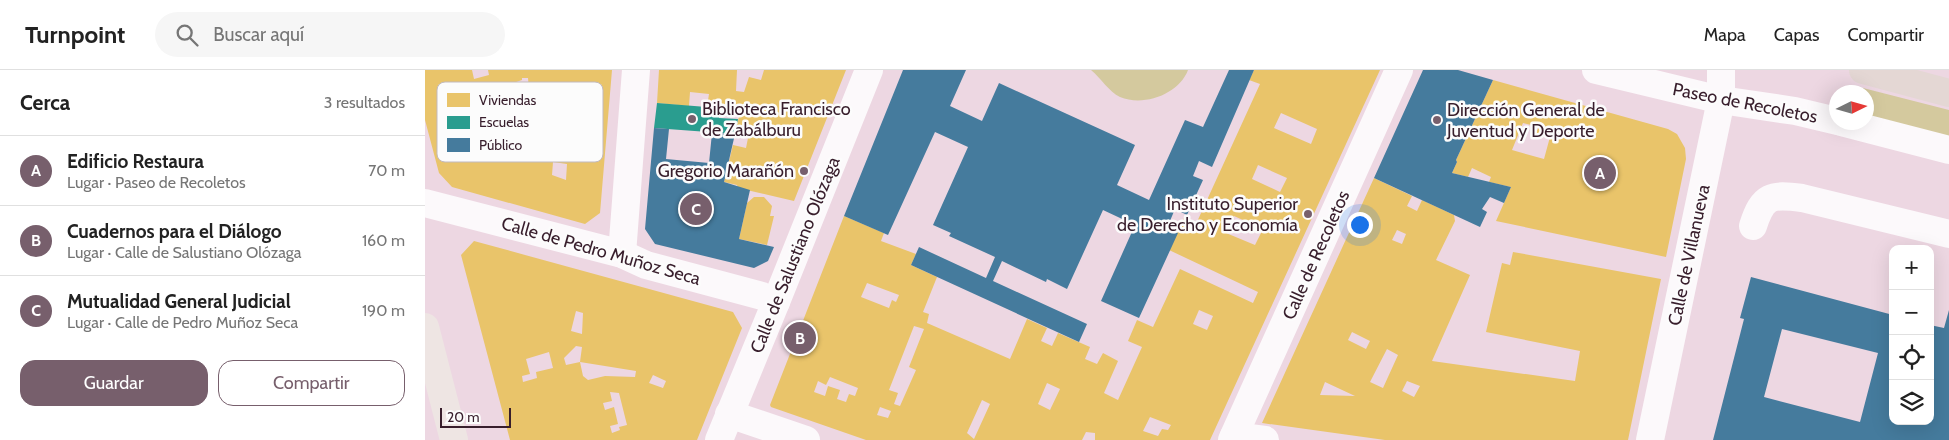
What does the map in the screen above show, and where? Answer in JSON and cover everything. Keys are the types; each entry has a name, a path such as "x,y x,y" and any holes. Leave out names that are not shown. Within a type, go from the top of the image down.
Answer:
{"highway":[{"path":"1863,70 1949,93"}],"main road":[{"path":"425,328 454,440"}],"street":[{"path":"622,254 636,70"},
{"name":"Calle de Salustiano Olózaga","path":"719,440 777,302 869,70"},
{"name":"Calle de Recoletos","path":"1233,438 1399,70"},
{"name":"Paseo de Recoletos","path":"1596,70 1721,100 1795,111 1829,119"},
{"name":"Calle de Villanueva","path":"1650,440 1721,100 1721,70"},
{"name":"Paseo de Recoletos","path":"1872,130 1949,150"},
{"path":"1753,226 1759,209 1767,200 1777,196 1787,196 1803,198 1949,234"},
{"name":"Calle de Pedro Muñoz Seca","path":"425,203 622,254 646,265 762,296 777,302"},
{"path":"729,414 806,440"},
{"path":"1233,438 1265,440"}],"shaded area":[{"path":"1091,70 1188,70 1177,86 1169,92 1150,99 1129,100 1116,95"},
{"path":"1874,91 1949,110 1949,139 1874,120"}],"building: Viviendas":[{"path":"425,70 472,70 474,79 489,75 488,70 612,70 600,213 585,224 452,187 439,173 425,120","holes":["553,162 567,164 566,180 552,175"]},
{"path":"659,70 737,70 736,91 744,92 749,77 761,80 764,70 846,70 794,201 738,188 737,185 724,182 733,145 746,148 748,138 735,134 740,112 748,114 750,108 742,105 741,110 707,107 709,94 690,92 689,106 657,103"},
{"path":"1254,70 1380,70 1210,440 1095,440 1095,433 1086,432 1082,440 866,440 771,407 770,405 844,216 884,233 881,241 916,254 911,265 937,277 923,312 929,314 927,323 1010,359 1027,319 1047,328 1041,341 1052,346 1058,333 1090,347 1085,359 1097,364 1103,353 1118,361 1104,393 1118,400 1142,347 1128,341 1137,320 1153,327 1180,269 1253,303 1258,292 1169,250 1184,218 1196,224 1260,84 1249,80","holes":["1281,113 1317,129 1311,144 1274,128","1258,165 1287,178 1280,192 1252,179","1234,216 1263,229 1255,245 1226,233","867,283 899,295 896,302 892,300 889,308 861,297","1199,310 1213,316 1207,330 1193,324","914,326 924,329 909,367 916,370 900,406 894,404 898,393 889,390","830,377 858,388 855,396 849,394 846,402 837,399 840,390 828,386 825,396 814,392 818,381 826,385","1047,383 1060,389 1050,410 1038,404","982,400 990,404 974,439 967,433","880,407 891,411 888,418 877,415","1150,417 1171,425 1168,430 1162,429 1158,436 1143,431"]},
{"path":"1493,80 1668,129 1677,134 1685,148 1686,159 1666,257 1496,221 1511,187 1489,182 1491,177 1472,168 1468,177 1452,173 1457,162 1456,160","holes":["1523,123 1539,127 1535,134 1550,137 1544,159 1512,150"]},
{"path":"1374,178 1412,196 1407,206 1417,211 1422,200 1454,215 1455,221 1436,260 1470,275 1432,361 1575,381 1580,351 1486,332 1502,263 1510,265 1513,252 1661,279 1628,440 1385,440 1262,423","holes":["1397,230 1406,234 1402,244 1392,240","1352,332 1370,341 1366,349 1348,340","1387,349 1398,355 1383,388 1370,382","1407,381 1420,386 1414,397 1402,391","1325,382 1355,396 1320,395"]},
{"path":"754,197 764,197 772,206 770,216 774,216 767,245 739,239 747,203"},
{"path":"474,241 733,312 742,328 697,440 510,440 461,255","holes":["576,311 583,313 582,334 571,331","576,346 582,347 580,362 566,365 564,358","549,352 553,368 536,372 537,378 523,382 522,376 530,374 526,359","580,362 636,371 635,377 605,376 588,380 583,376","653,375 666,381 663,388 649,383","610,392 619,393 627,425 619,427 620,430 612,433 610,426 618,424 614,407 605,410 603,403 612,401"]}],"building: Escuelas":[{"name":"Biblioteca Francisco de Zabálburu","path":"657,103 719,108 719,118 738,119 735,134 654,128"}],"building: Público":[{"path":"903,70 966,70 950,106 982,121 999,83 1135,145 1117,185 1149,200 1185,120 1203,127 1229,70 1254,70 1212,167 1199,161 1193,176 1203,180 1187,215 1175,209 1167,228 1178,233 1139,318 1101,301 1135,225 1103,210 1067,289 1047,279 1046,282 1002,261 993,281 1087,324 1079,342 911,265 919,247 986,278 995,257 949,236 951,233 933,225 968,147 935,132 888,235 844,216"},
{"name":"Dirección General de Juventud y Deporte","path":"1423,70 1458,70 1493,80 1456,160 1457,162 1452,173 1511,187 1504,203 1490,197 1482,209 1487,212 1480,227 1374,178"},
{"path":"654,128 669,129 666,159 709,163 712,133 735,134 724,182 750,190 739,239 774,247 768,261 754,268 655,244 645,229"},
{"path":"1751,277 1889,314 1889,425 1934,425 1934,326 1944,328 1949,310 1949,440 1713,440 1744,319 1740,318","holes":["1782,329 1878,353 1860,422 1764,397"]}],"place":[{"name":"Biblioteca Francisco de Zabálburu","path":"692,119"},
{"name":"Dirección General de Juventud y Deporte","path":"1437,120"},
{"name":"Gregorio Marañón","path":"804,171"},
{"name":"Edificio Restaura","path":"1600,173"},
{"name":"Mutualidad General Judicial","path":"696,209"},
{"name":"Instituto Superior de Derecho y Economía","path":"1308,214"},
{"name":"Cuadernos para el Diálogo","path":"800,338"}]}
